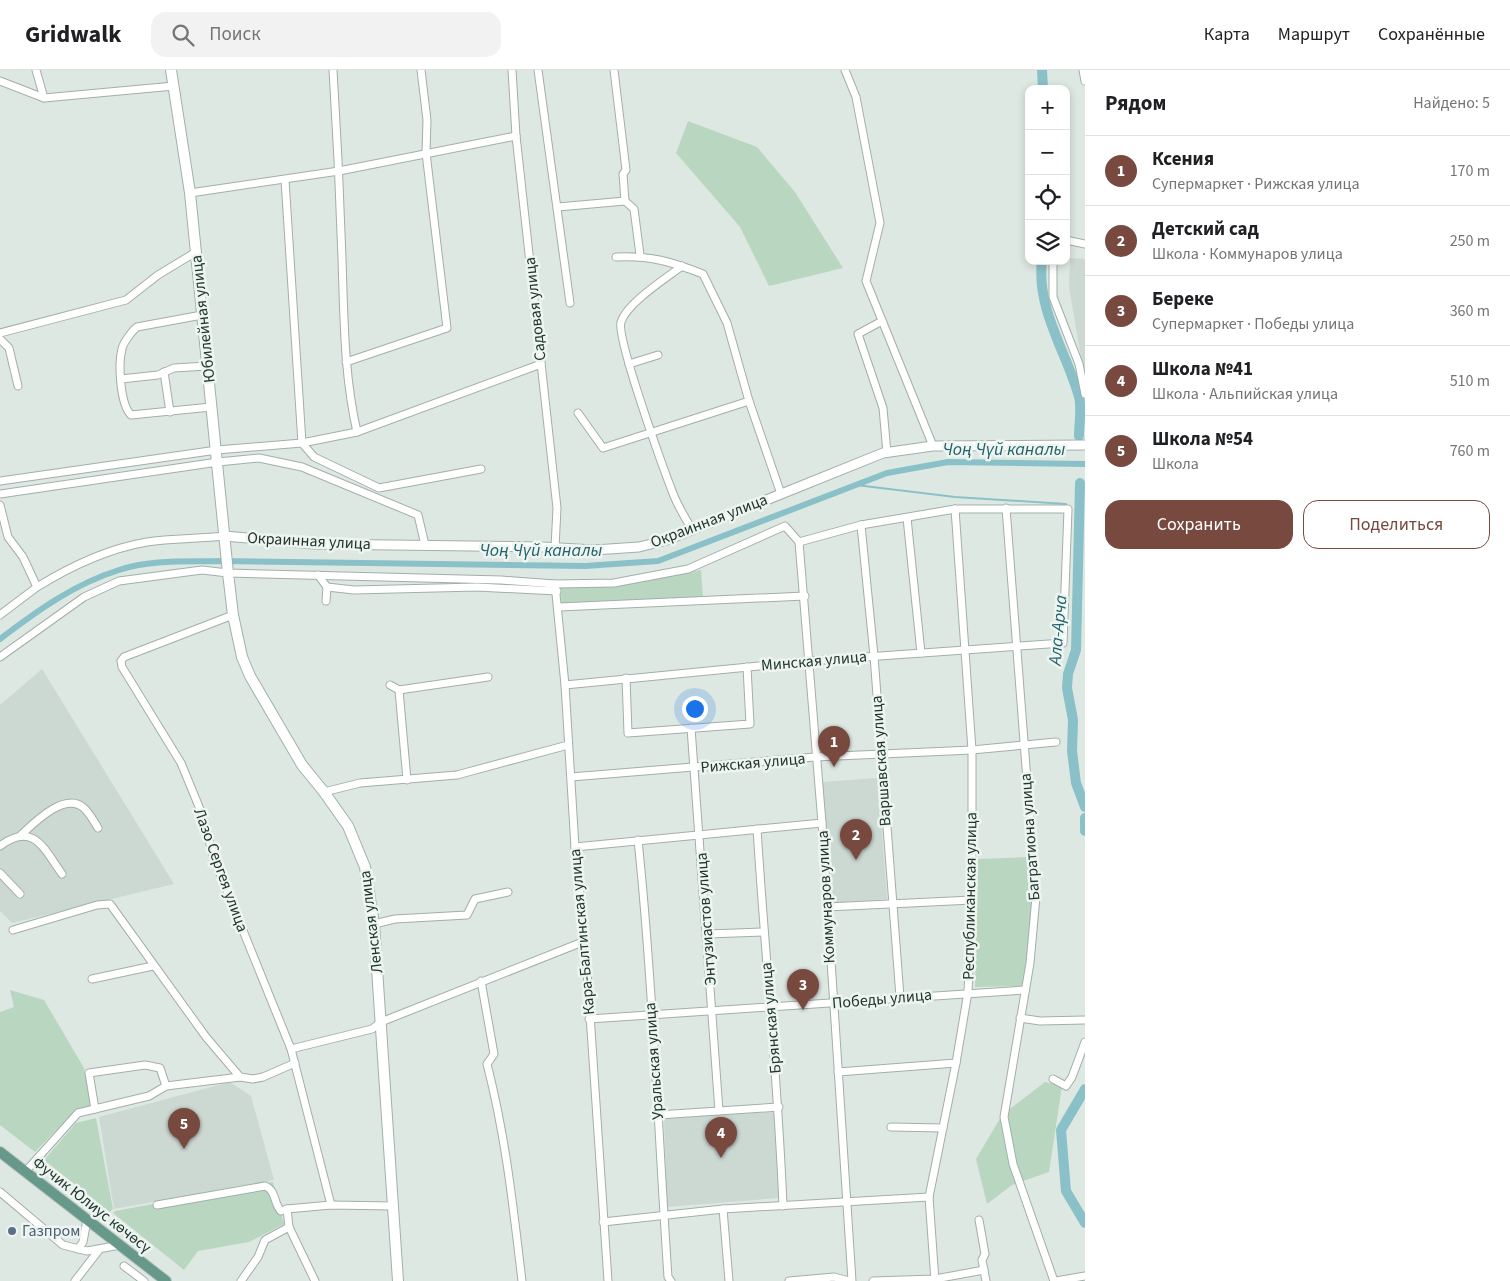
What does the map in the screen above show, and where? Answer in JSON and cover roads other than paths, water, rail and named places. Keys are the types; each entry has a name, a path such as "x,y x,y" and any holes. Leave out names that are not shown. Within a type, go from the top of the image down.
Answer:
{"main road":[{"name":"Юбилейная улица","path":"171,70 190,193 206,366 218,462 227,571"},
{"name":"Ленская улица","path":"227,571 233,615 242,657 250,676 302,766 324,792 348,826 360,851 370,884 398,1281"},
{"name":"Фучик Юлиус көчөсү","path":"0,1152 166,1281"}],"street":[{"path":"36,70 44,98"},
{"path":"333,70 339,171 346,362 349,395 357,432"},
{"path":"346,362 447,328 426,153 427,120 421,70"},
{"name":"Садовая улица","path":"512,70 516,136 557,508 555,548"},
{"path":"538,70 570,303"},
{"path":"614,70 626,170 623,174 625,201"},
{"path":"845,70 856,97 880,223 866,280 933,446"},
{"path":"1083,70 1085,81"},
{"path":"0,81 44,98 174,86"},
{"path":"190,193 339,171 516,136"},
{"path":"284,180 302,443 314,457 379,488 481,469"},
{"path":"558,207 625,201 634,208 640,255"},
{"path":"1070,241 1085,244"},
{"path":"0,333 126,300 158,275 196,252"},
{"path":"616,257 640,255 661,259 703,274 727,323 749,401 781,494"},
{"path":"1053,265 1053,297 1079,364 1085,394"},
{"path":"682,266 626,311 620,324 629,364 651,432 675,498 692,530"},
{"path":"202,315 137,327 122,350 121,379 126,409 131,415 211,406"},
{"path":"882,321 858,334 883,408 887,453"},
{"path":"0,339 9,348 18,386"},
{"path":"629,364 658,354"},
{"path":"0,481 216,450 302,443 357,432 541,364"},
{"path":"121,379 164,372 174,368 206,366"},
{"path":"164,372 170,412"},
{"path":"578,413 603,448 749,401"},
{"name":"Окраинная улица","path":"224,538 314,544 594,550 639,547 667,540 887,453 933,446 1085,445"},
{"path":"0,494 218,462 258,458 302,467 418,515 425,545"},
{"path":"0,505 8,537 23,557 32,580 37,587"},
{"path":"327,587 354,590 477,587 556,588 614,583 688,569 785,526 798,542 862,525 955,508 1006,508"},
{"name":"Республиканская улица","path":"935,1280 929,1197 968,992 972,900 972,750 955,508"},
{"name":"Минская улица","path":"565,685 874,656 1063,643 1068,509 1006,508"},
{"name":"Багратиона улица","path":"1006,508 1036,897 1030,963 1004,1117 1013,1164 1055,1281"},
{"path":"907,518 921,653"},
{"name":"Варшавская улица","path":"862,525 900,997"},
{"path":"0,615 37,587 92,557 148,542 224,538"},
{"name":"Коммунаров улица","path":"798,542 805,596 815,757 822,823 851,1281"},
{"path":"0,657 84,597 119,581 202,570 501,580 556,588"},
{"path":"318,574 327,587 326,601"},
{"name":"Кара-Балтинская улица","path":"556,588 565,685 575,846 584,942 608,1281"},
{"path":"559,607 805,596"},
{"name":"Лазо Сергея улица","path":"233,615 124,657 121,661 181,763 202,814 214,859 291,1049 331,1205"},
{"path":"626,678 628,733 750,724 747,667"},
{"path":"390,685 399,690 488,677"},
{"path":"399,690 407,780"},
{"name":"Энтузиастов улица","path":"691,728 719,1111"},
{"name":"Рижская улица","path":"571,777 815,757 972,750 1056,742"},
{"path":"324,792 360,783 457,775 568,745"},
{"path":"21,835 45,812 64,805 76,804 83,807 98,828"},
{"path":"575,846 822,823"},
{"name":"Брянская улица","path":"757,829 763,932 779,1107 783,1206"},
{"path":"0,846 12,837 21,835 37,840 62,874"},
{"name":"Уральская улица","path":"638,840 648,937 650,1014 668,1277 671,1281"},
{"path":"0,873 20,894"},
{"path":"374,924 395,919 467,915 475,899 508,892"},
{"path":"827,907 972,900"},
{"path":"13,930 97,905 110,904 206,1037 240,1076"},
{"path":"707,934 763,932"},
{"path":"291,1049 372,1029 381,1022 584,942"},
{"path":"92,979 153,966"},
{"path":"482,981 494,1054 487,1064 499,1110 510,1172 522,1281"},
{"name":"Победы улица","path":"589,1019 712,1009 1024,990"},
{"path":"1020,1018 1040,1021 1085,1020"},
{"path":"1053,1079 1066,1086 1072,1076 1085,1042"},
{"path":"25,1172 78,1113 149,1096 166,1086 240,1076 253,1079 263,1077 295,1063"},
{"path":"838,1072 956,1063"},
{"path":"94,1109 89,1073 145,1065 160,1068 166,1086"},
{"path":"658,1115 779,1107"},
{"path":"891,1127 943,1128"},
{"path":"157,1205 265,1186 274,1194 278,1208 281,1211 331,1205 392,1206"},
{"path":"0,1192 64,1245 78,1249 100,1250 120,1245"},
{"path":"603,1222 723,1209 929,1197"},
{"path":"287,1209 289,1227 315,1281"},
{"path":"723,1209 729,1281"},
{"path":"78,1249 83,1242 87,1220"},
{"path":"979,1220 985,1254 982,1260 986,1281"},
{"path":"241,1281 258,1258 264,1240 289,1227"},
{"path":"75,1281 100,1250"},
{"path":"124,1266 144,1281"},
{"path":"873,1281 935,1280 984,1270"},
{"path":"1055,1281 1085,1276"},
{"path":"788,1281 834,1277 851,1281"}],"waterway":[{"name":"Ала-Арча","path":"1042,70 1043,85"},
{"name":"Ала-Арча","path":"1042,265 1041,279 1048,314 1079,397 1079,436"},
{"name":"Чоң Чүй каналы","path":"0,639 56,599 102,576 131,566 170,562 222,561 585,566 658,561 887,473 948,462 1085,464"},
{"name":"Ала-Арча","path":"1080,483 1076,650 1068,674 1067,688 1073,720 1072,751 1076,783 1085,807"},
{"path":"856,485 955,497 1066,504"},
{"name":"Ала-Арча","path":"1085,818 1085,831"},
{"name":"Ала-Арча","path":"1085,1089 1061,1130 1066,1191 1085,1223"}],"place":[{"name":"Ксения","path":"834,767"},
{"name":"Детский сад","path":"856,860"},
{"name":"Береке","path":"803,1010"},
{"name":"Школа №54","path":"184,1149"},
{"name":"Школа №41","path":"721,1158"},
{"name":"Газпром","path":"12,1231"}]}
